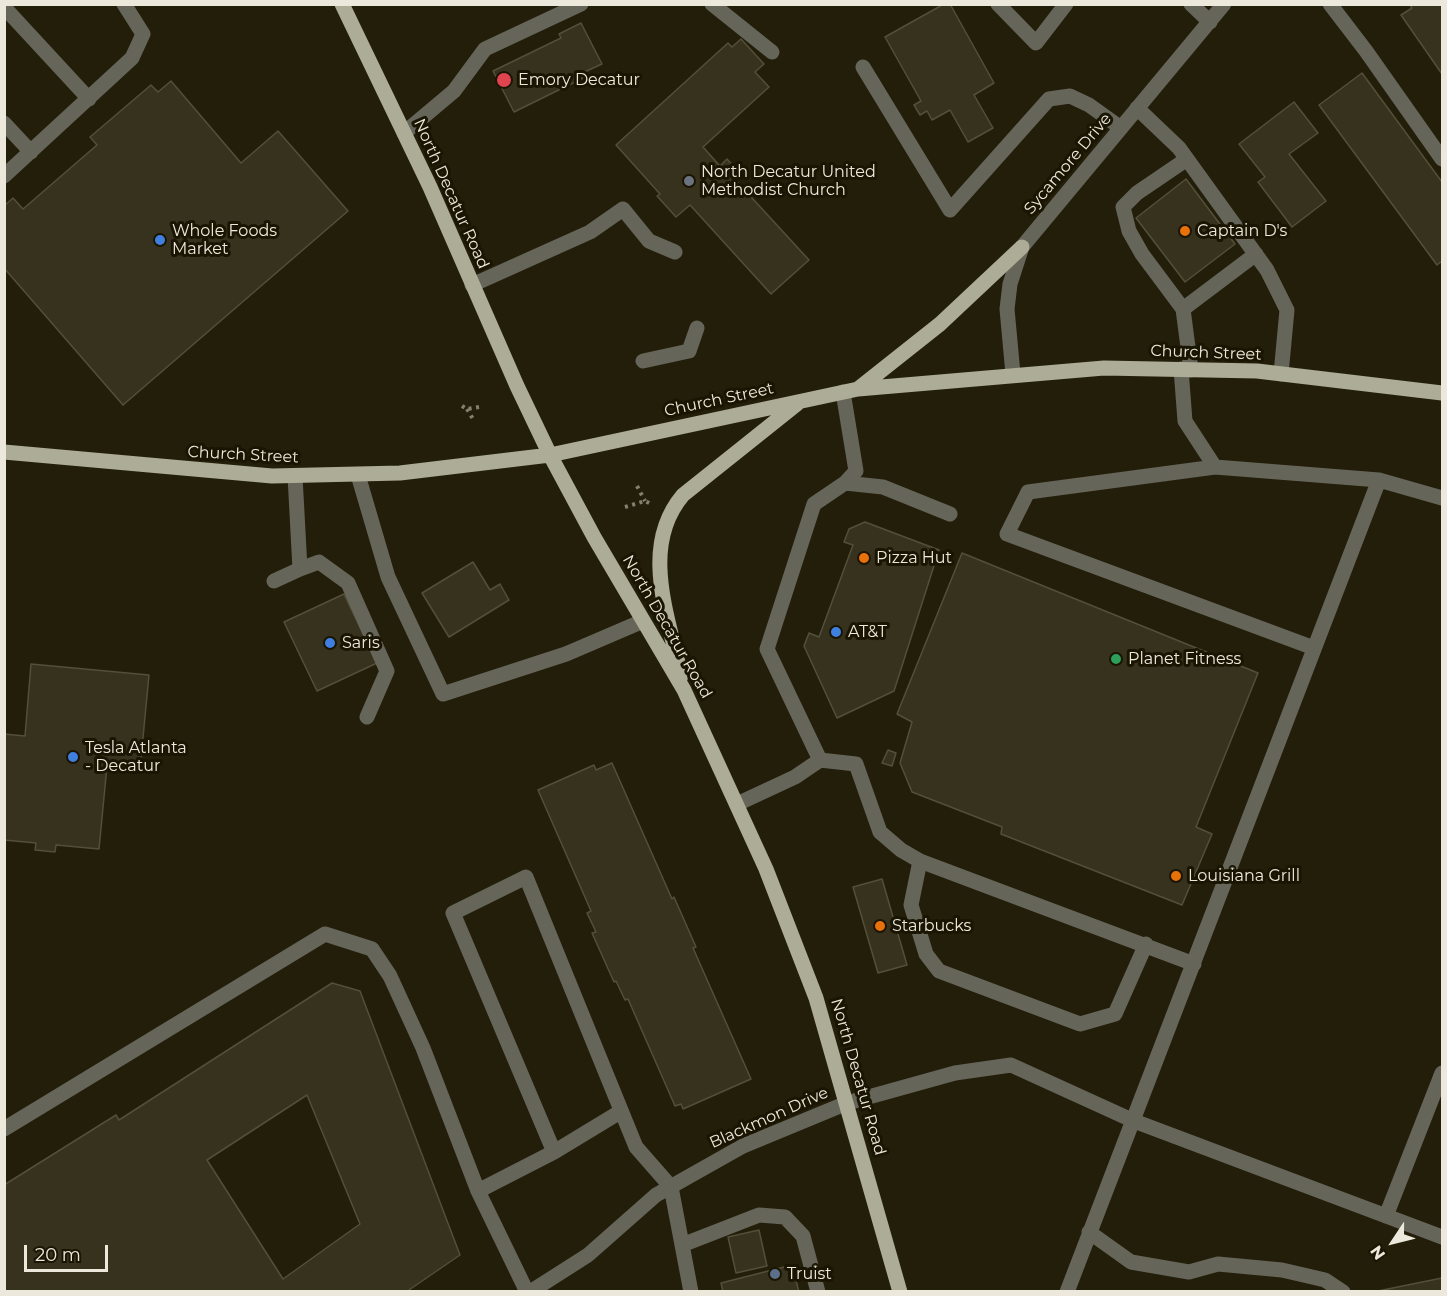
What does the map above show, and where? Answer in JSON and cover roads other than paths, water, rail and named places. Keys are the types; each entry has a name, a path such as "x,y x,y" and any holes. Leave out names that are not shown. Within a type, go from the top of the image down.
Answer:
{"main road":[{"name":"North Decatur Road","path":"342,4 404,133 550,455 684,690 737,804 816,998 900,1292"},
{"path":"858,388 940,324 1022,247"},
{"name":"Church Street","path":"4,452 218,473 295,476 410,472 550,455 858,388 1104,368 1281,374 1443,393"},
{"path":"684,690 657,562 662,528 670,510 682,495 799,402"}],"street":[{"path":"4,176 132,58 143,34 124,4"},
{"path":"404,133 454,91 485,49 581,4"},
{"path":"712,4 772,52"},
{"path":"998,4 1036,43 1066,4"},
{"path":"1191,4 1210,22"},
{"name":"Sycamore Drive","path":"1013,374 1007,309 1010,284 1022,247 1224,4"},
{"path":"1330,4 1443,159"},
{"path":"4,8 89,99"},
{"path":"863,67 950,210 1049,99 1070,96 1089,105 1121,128"},
{"path":"1137,108 1187,159 1268,270 1287,310 1281,374"},
{"path":"4,123 31,152"},
{"path":"1187,159 1137,193 1123,207 1129,231 1142,254 1184,309 1185,421 1215,467"},
{"path":"472,285 590,232 623,209 648,241 675,252"},
{"path":"1184,309 1256,254"},
{"path":"643,361 689,351 697,328"},
{"path":"820,760 767,649 814,504 845,483 856,471 843,392"},
{"path":"1314,648 1007,534 1028,492 1215,467 1379,480 1443,498"},
{"path":"358,475 388,577 443,694 566,654 643,621"},
{"path":"295,476 300,569"},
{"path":"1067,1292 1379,480"},
{"path":"845,483 883,487 951,514"},
{"path":"274,581 319,562 348,583 387,671 367,717"},
{"path":"737,804 795,777 820,760 856,764 880,832 901,850 920,861 1146,944 1194,964"},
{"path":"920,861 911,905 926,954 939,971 1080,1024 1115,1014 1146,944"},
{"path":"554,1152 453,913 526,877 636,1147 670,1187 691,1292"},
{"path":"4,1129 325,934 372,949 390,976 423,1048 478,1191 529,1292"},
{"name":"Blackmon Drive","path":"529,1292 588,1256 656,1195 743,1146 847,1103 955,1073 1011,1065 1134,1121 1443,1237"},
{"path":"1386,1216 1443,1073"},
{"path":"478,1191 554,1152 620,1112"},
{"path":"681,1245 759,1215 785,1217 803,1236 818,1292"},
{"path":"1089,1232 1131,1262 1190,1272 1218,1263 1282,1270 1325,1280 1343,1292"}],"place":[{"name":"Emory Decatur","path":"504,80"},
{"name":"North Decatur United Methodist Church","path":"689,181"},
{"name":"Captain D's","path":"1185,231"},
{"name":"Whole Foods Market","path":"160,240"},
{"name":"Pizza Hut","path":"864,558"},
{"name":"AT&T","path":"836,632"},
{"name":"Saris","path":"330,643"},
{"name":"Planet Fitness","path":"1116,659"},
{"name":"Tesla Atlanta - Decatur","path":"73,757"},
{"name":"Louisiana Grill","path":"1176,876"},
{"name":"Starbucks","path":"880,926"},
{"name":"Truist","path":"775,1274"}]}
